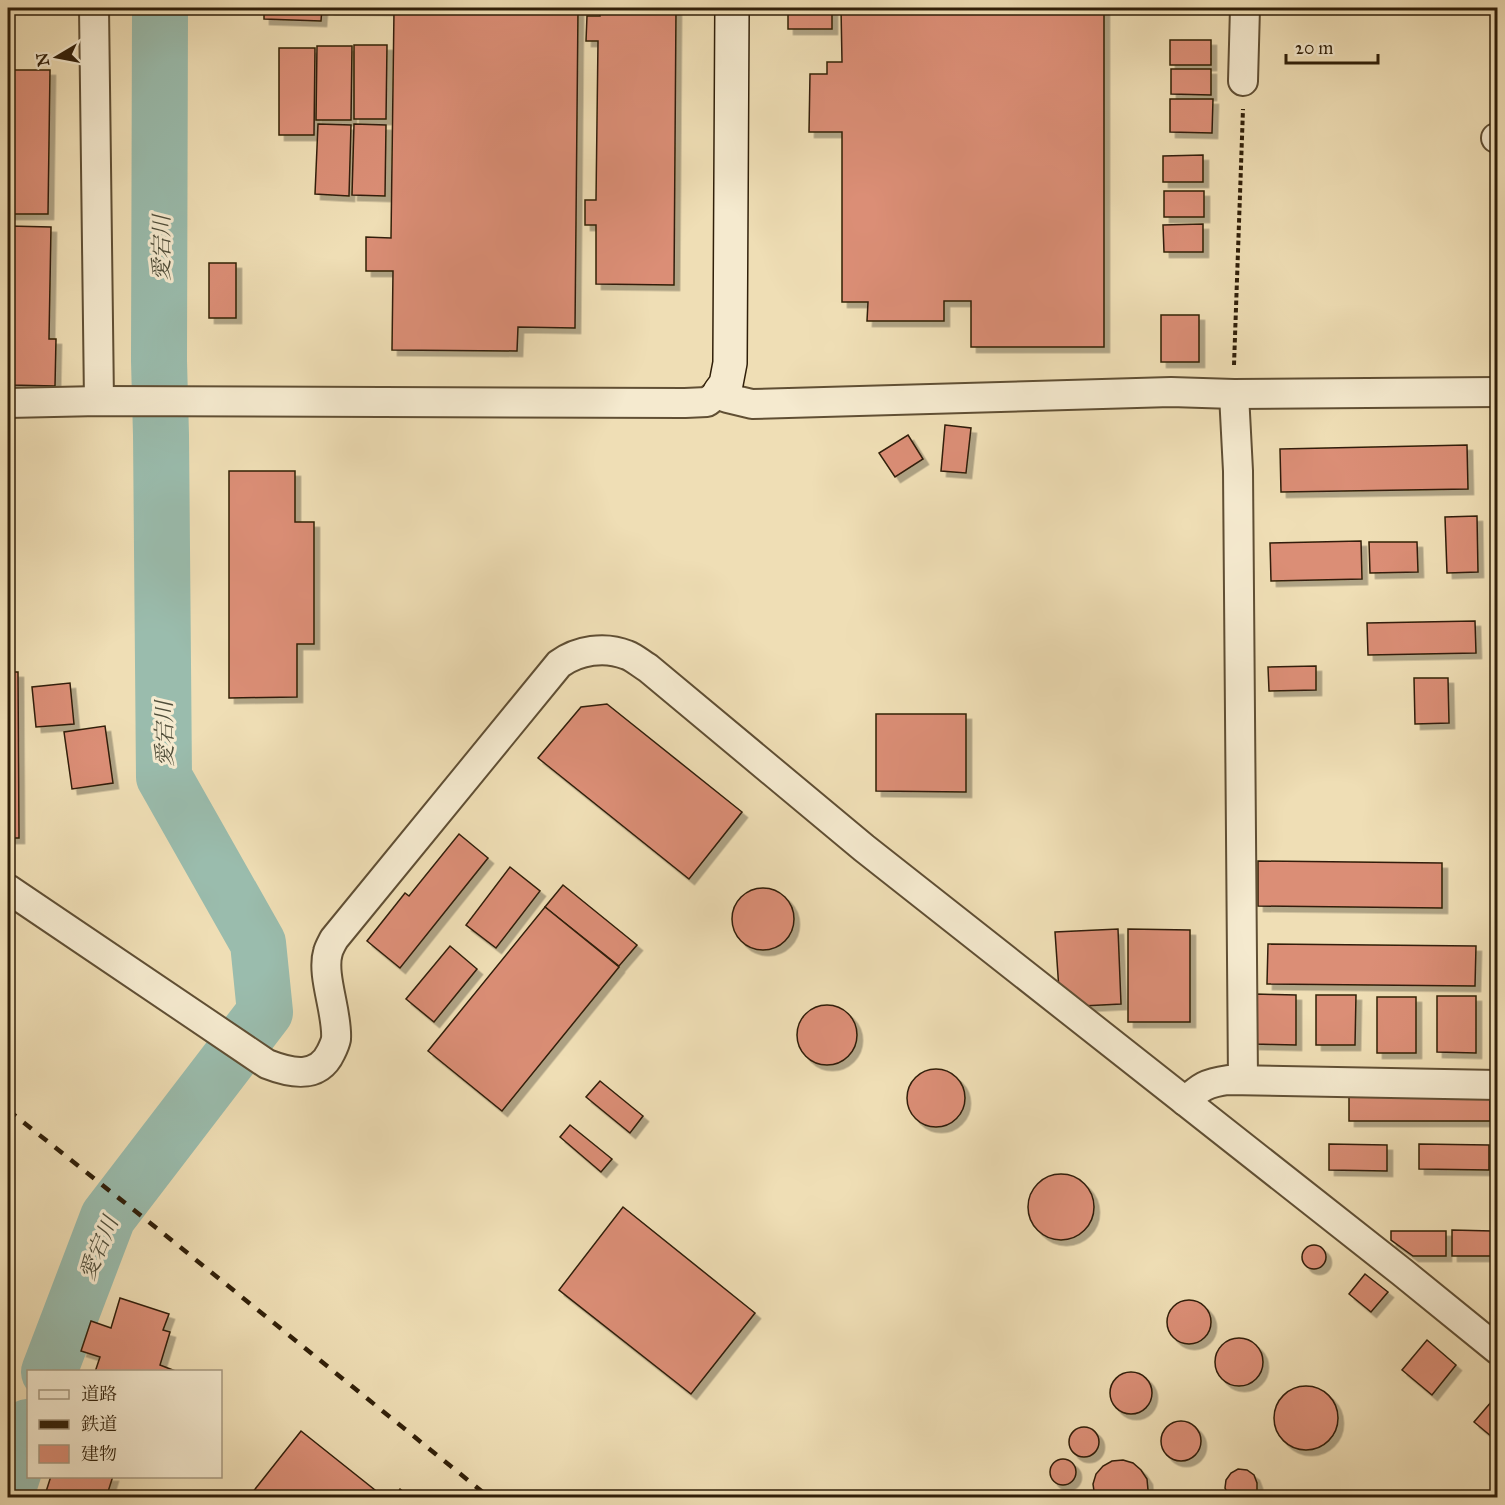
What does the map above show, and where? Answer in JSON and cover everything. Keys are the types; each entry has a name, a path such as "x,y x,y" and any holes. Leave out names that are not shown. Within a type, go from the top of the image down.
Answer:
{"street":[{"path":"94,8 99,401"},
{"path":"8,403 99,401 707,402 726,384 730,363 732,8"},
{"path":"1243,81 1245,8"},
{"path":"720,392 727,398 752,404 1171,392 1234,394 1497,392"},
{"path":"1234,394 1238,471 1243,1080"},
{"path":"8,889 267,1064 291,1072 314,1069 329,1057 336,1041 327,962 328,951 334,939 559,664 580,653 610,650 629,656 648,668 864,848 1402,1272 1497,1350"},
{"path":"1185,1101 1203,1086 1214,1082 1243,1080 1497,1085"}],"path":[{"path":"1234,394 1243,81"}],"building":[{"path":"264,8 322,8 321,21 264,19"},
{"path":"329,8 583,8 583,10 578,9 575,328 518,327 517,351 392,350 393,271 366,271 366,237 391,238 394,10"},
{"path":"599,8 676,9 674,285 596,284 596,225 585,225 585,200 596,200 598,41 586,41 587,16 600,16"},
{"path":"788,8 832,8 832,29 788,29"},
{"path":"841,8 1104,8 1104,347 971,347 971,301 944,301 944,321 867,321 868,302 842,302 842,132 809,132 810,74 827,74 827,62 842,62"},
{"path":"1170,40 1211,40 1211,65 1170,65"},
{"path":"354,45 387,45 386,119 354,119"},
{"path":"317,46 352,46 351,120 316,120"},
{"path":"279,48 315,48 314,135 279,135"},
{"path":"1171,69 1211,69 1211,95 1171,94"},
{"path":"8,70 50,70 48,214 8,214"},
{"path":"1170,99 1213,99 1212,133 1170,132"},
{"path":"318,124 351,125 349,196 315,194"},
{"path":"354,124 386,125 385,196 352,195"},
{"path":"1203,155 1203,182 1163,182 1163,156"},
{"path":"1164,191 1204,191 1204,217 1164,217"},
{"path":"1203,224 1203,252 1164,252 1163,225"},
{"path":"8,226 51,227 49,339 56,339 55,386 10,385 10,373 8,373"},
{"path":"209,263 236,263 236,318 209,318"},
{"path":"1161,315 1199,315 1199,362 1161,362"},
{"path":"945,425 971,428 966,473 941,471"},
{"path":"908,435 923,459 895,477 879,453"},
{"path":"1467,445 1468,489 1281,492 1280,449"},
{"path":"229,471 295,471 295,522 314,522 314,644 297,644 297,697 229,698"},
{"path":"1477,516 1478,572 1447,573 1445,517"},
{"path":"1361,541 1362,579 1271,581 1270,543"},
{"path":"1369,542 1417,542 1418,572 1370,573"},
{"path":"1475,621 1476,653 1368,655 1367,623"},
{"path":"1316,666 1316,690 1269,691 1268,667"},
{"path":"8,672 18,672 19,838 8,838"},
{"path":"1414,678 1448,678 1449,723 1415,724"},
{"path":"70,683 74,724 36,727 32,687"},
{"path":"607,704 742,812 689,879 538,758 581,707"},
{"path":"876,714 966,714 966,792 876,791"},
{"path":"105,726 113,783 72,789 64,732"},
{"path":"459,834 488,858 400,968 367,941 405,893 409,896"},
{"path":"1258,861 1442,863 1442,908 1258,906"},
{"path":"510,867 540,891 496,948 466,925"},
{"path":"563,885 637,945 619,966 545,907"},
{"path":"763,888 785,897 794,919 785,941 763,950 741,941 732,919 741,897"},
{"path":"545,907 619,967 502,1111 428,1051"},
{"path":"1118,929 1121,1004 1082,1006 1059,990 1055,932"},
{"path":"1128,929 1190,930 1190,1022 1128,1022"},
{"path":"1268,944 1476,946 1475,986 1267,984"},
{"path":"450,946 477,969 434,1022 406,999"},
{"path":"1255,994 1296,995 1296,1045 1254,1044"},
{"path":"1316,995 1356,995 1355,1045 1316,1045"},
{"path":"1437,996 1476,996 1476,1053 1437,1052"},
{"path":"1377,997 1416,997 1416,1053 1377,1053"},
{"path":"821,1005 833,1005 844,1010 852,1018 857,1035 855,1047 844,1060 833,1065 821,1065 810,1060 802,1052 797,1041 797,1029 802,1018 810,1010"},
{"path":"936,1069 947,1071 957,1077 963,1087 965,1098 963,1109 957,1119 947,1125 936,1127 925,1125 915,1119 909,1109 907,1098 909,1087 915,1077 925,1071"},
{"path":"600,1081 643,1116 630,1133 586,1097"},
{"path":"1490,1093 1490,1121 1349,1121 1349,1094"},
{"path":"570,1125 612,1159 601,1172 560,1137"},
{"path":"1329,1144 1387,1145 1387,1171 1329,1170"},
{"path":"1419,1144 1489,1145 1489,1170 1419,1169"},
{"path":"1054,1174 1068,1174 1080,1179 1089,1188 1094,1207 1092,1220 1085,1231 1068,1240 1054,1240 1042,1235 1033,1226 1028,1214 1028,1200 1033,1188 1042,1179"},
{"path":"623,1207 755,1313 691,1394 559,1290"},
{"path":"1452,1230 1492,1231 1491,1256 1452,1256"},
{"path":"1391,1231 1446,1231 1446,1256 1413,1256 1391,1240"},
{"path":"1314,1245 1322,1249 1326,1257 1322,1265 1314,1269 1306,1265 1302,1257 1306,1249"},
{"path":"1365,1274 1388,1292 1371,1312 1349,1294"},
{"path":"120,1298 169,1314 163,1330 170,1332 160,1365 173,1370 96,1370 100,1357 81,1351 91,1321 111,1328"},
{"path":"1189,1300 1204,1307 1211,1322 1204,1337 1189,1344 1174,1337 1167,1322 1174,1307"},
{"path":"1234,1338 1244,1338 1259,1348 1263,1362 1259,1376 1253,1382 1244,1386 1234,1386 1219,1376 1215,1367 1215,1357 1225,1342"},
{"path":"1427,1340 1456,1365 1432,1395 1402,1370"},
{"path":"1131,1372 1146,1378 1152,1393 1146,1408 1131,1414 1116,1408 1110,1393 1116,1378"},
{"path":"1300,1386 1312,1386 1329,1395 1336,1406 1338,1418 1336,1430 1329,1441 1312,1450 1300,1450 1288,1445 1279,1436 1274,1424 1274,1412 1279,1400 1288,1391"},
{"path":"1498,1394 1498,1442 1474,1422"},
{"path":"1181,1421 1195,1427 1201,1441 1195,1455 1181,1461 1167,1455 1161,1441 1167,1427"},
{"path":"1084,1427 1095,1431 1099,1442 1095,1453 1084,1457 1073,1453 1069,1442 1073,1431"},
{"path":"301,1431 385,1498 248,1498"},
{"path":"1063,1459 1072,1463 1076,1472 1072,1481 1063,1485 1054,1481 1050,1472 1054,1463"},
{"path":"1123,1460 1133,1463 1147,1479 1148,1490 1145,1498 1095,1498 1093,1484 1096,1474 1112,1461"},
{"path":"1238,1469 1247,1470 1254,1475 1257,1491 1252,1498 1231,1498 1225,1488 1226,1480"},
{"path":"50,1478 112,1478 106,1498 44,1498"},
{"path":"400,1489 411,1498 394,1498"},
{"path":"1032,1492 1041,1493 1046,1498 1023,1498"}],"waterway":[{"name":"愛宕川","path":"50,1370 108,1217 265,1012 258,943 164,777 159,361 160,8"},
{"name":"愛宕川","path":"8,1489 27,1430"}],"railway":[{"path":"8,1110 490,1498"}]}
